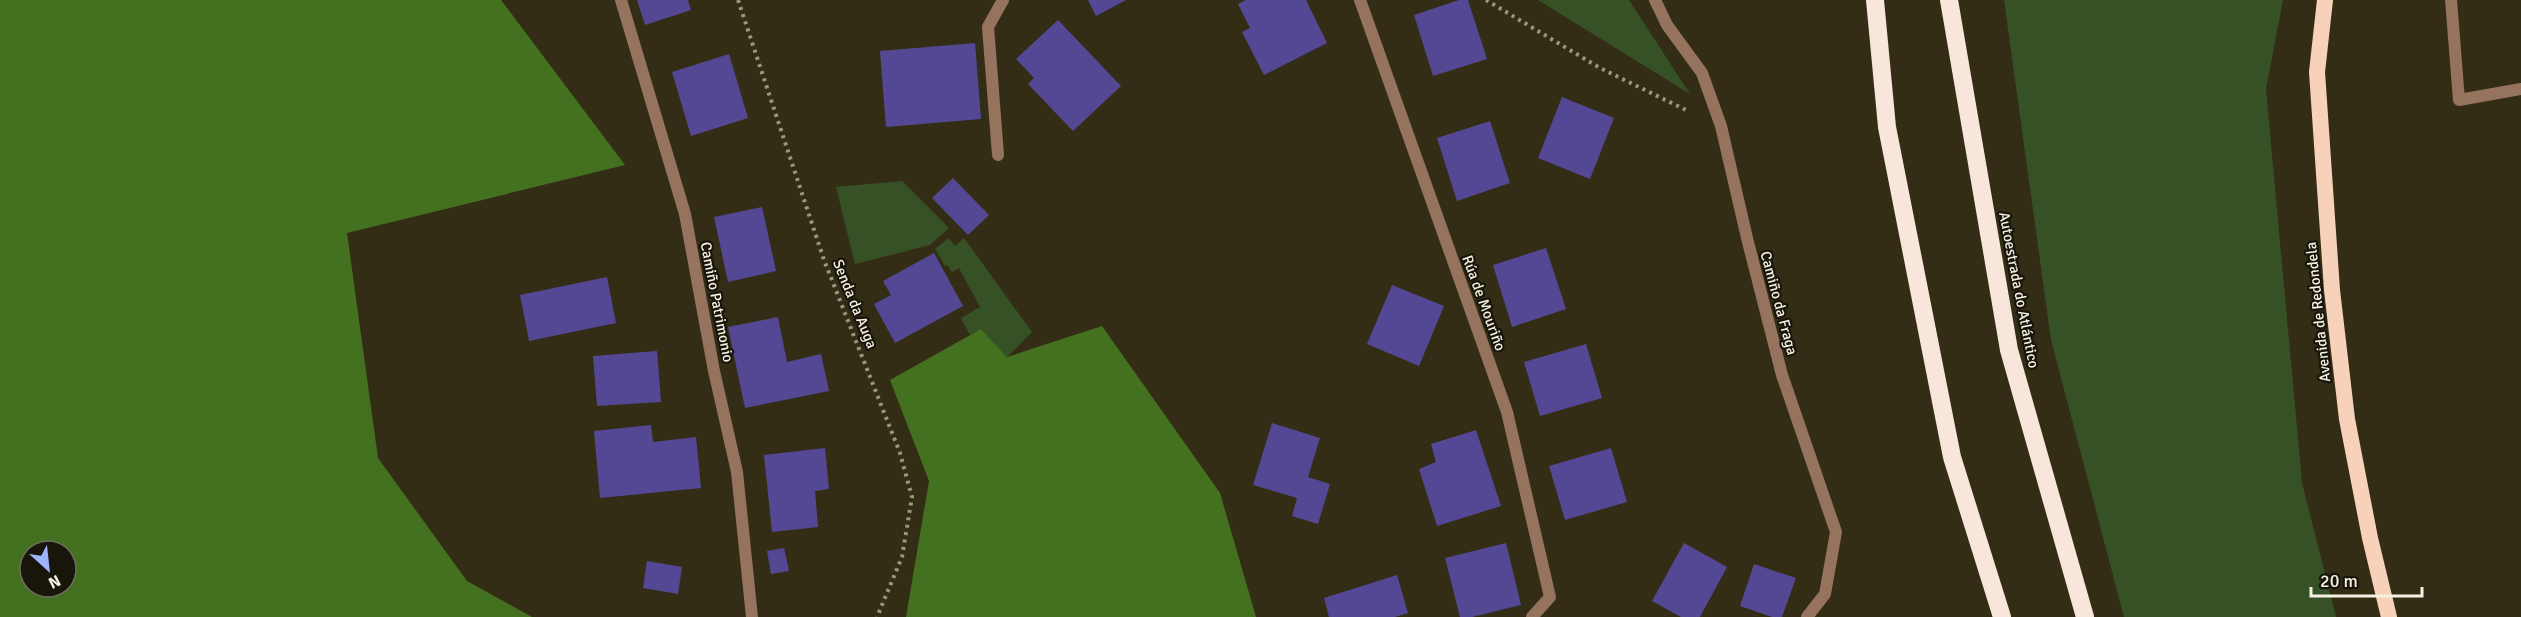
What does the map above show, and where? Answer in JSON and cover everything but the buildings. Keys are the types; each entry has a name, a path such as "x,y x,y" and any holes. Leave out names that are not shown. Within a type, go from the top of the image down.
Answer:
{"highway":[{"path":"1875,0 1887,127 1952,457 2002,617"},
{"name":"Autoestrada do Atlántico","path":"1949,0 2009,350 2085,617"},
{"name":"Avenida de Redondela","path":"2325,0 2317,72 2332,290 2347,419 2370,538 2389,617"}],"street":[{"name":"Camiño Patrimonio","path":"621,0 685,214 714,371 737,472 752,617"},
{"path":"998,154 987,27 1004,0"},
{"name":"Rúa de Mouriño","path":"1360,0 1507,412 1550,597 1532,617"},
{"name":"Camiño da Fraga","path":"1655,0 1667,26 1702,73 1721,126 1782,375 1836,532 1825,594 1806,617"},
{"path":"2451,0 2459,100 2521,89"}],"path":[{"name":"Senda da Auga","path":"738,0 824,260 900,453 912,497 902,557 877,617"},
{"path":"1486,0 1638,88 1721,126"}],"green space":[{"path":"0,0 501,0 625,165 347,233 378,458 467,581 532,617 0,617"},
{"path":"1538,0 1629,0 1690,94"},
{"path":"2004,0 2283,0 2266,89 2302,483 2336,617 2124,617 2051,340"},
{"path":"902,181 949,228 930,245 855,264 836,187"},
{"path":"949,238 955,246 964,238 1032,332 1007,357 981,329 970,335 961,318 980,307 959,268 952,272 947,265 945,266 935,249"},
{"path":"1102,326 1220,493 1256,617 906,617 929,481 890,380 981,329 1007,357"}]}
